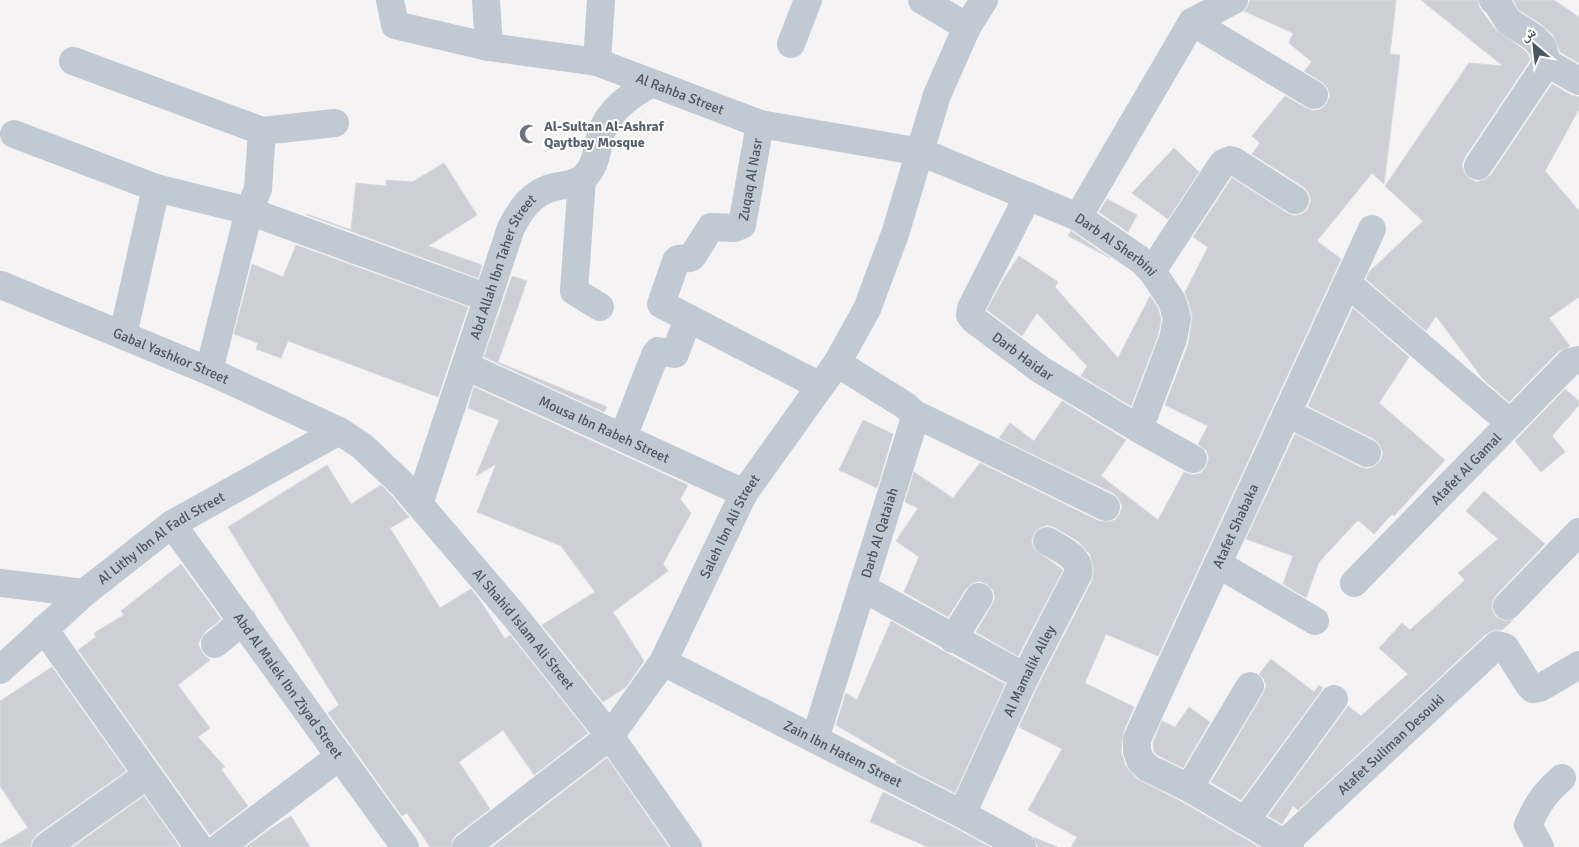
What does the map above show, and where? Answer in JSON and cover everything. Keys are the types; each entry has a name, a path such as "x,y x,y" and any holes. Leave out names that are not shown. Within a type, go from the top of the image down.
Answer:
{"street":[{"name":"Al Rahba Street","path":"390,0 394,25 489,47 597,62 760,124 921,152"},
{"path":"486,0 489,47"},
{"path":"597,62 601,0"},
{"path":"791,44 808,0"},
{"path":"922,0 968,27"},
{"name":"Saleh Ibn Ali Street","path":"466,847 610,736 663,662 744,493 837,363 867,309 895,234 937,95 968,27 984,0"},
{"path":"1078,217 1192,22 1234,0"},
{"path":"1496,1 1508,21 1533,37 1542,46 1547,62 1579,81"},
{"path":"1192,22 1314,94"},
{"path":"73,61 262,131 335,123"},
{"path":"1478,166 1547,62"},
{"path":"600,308 574,291 582,179 591,170 605,126 617,108 633,94 652,83"},
{"name":"Zuqaq Al Nasr","path":"688,318 661,304 676,261 692,257 711,227 735,228 742,225 760,124"},
{"path":"210,371 249,211 258,189 262,131"},
{"path":"14,134 156,188 249,211 488,298"},
{"name":"Darb Al Sherbini","path":"921,152 1078,217 1142,261 1152,271 1172,301 1177,318 1173,339 1139,429"},
{"path":"1152,271 1223,163 1230,160 1234,161 1295,200"},
{"name":"Abd Allah Ibn Taher Street","path":"419,504 511,228 520,211 534,197 551,188 571,184 582,179"},
{"path":"123,335 156,188"},
{"name":"Darb Haidar","path":"1028,196 971,308 970,315 974,320 1041,370 1193,459"},
{"name":"Atafet Shabaka","path":"1189,788 1148,768 1140,760 1137,751 1137,739 1372,229"},
{"path":"1347,284 1510,423"},
{"name":"Gabal Yashkor Street","path":"1,285 210,371 339,431"},
{"path":"623,437 655,355 658,351 675,354 688,318 820,386"},
{"name":"Atafet Al Gamal","path":"1354,583 1570,362 1579,359"},
{"path":"837,363 906,406 913,413 1106,507"},
{"name":"Mousa Ibn Rabeh Street","path":"466,366 744,493"},
{"name":"Darb Al Qataiah","path":"815,739 912,430 913,413"},
{"path":"1287,413 1367,453"},
{"name":"Al Shahid Islam Ali Street","path":"339,431 362,446 383,464 517,620 610,736 688,847"},
{"name":"Al Lithy Ibn Al Fadl Street","path":"0,670 84,593 172,524 339,431"},
{"name":"Abd Al Malek Ibn Ziyad Street","path":"172,524 405,847"},
{"path":"1507,606 1579,532"},
{"name":"Al Mamalik Alley","path":"962,814 1025,677 1078,574 1077,562 1047,541"},
{"path":"1218,564 1315,621"},
{"path":"0,583 84,593"},
{"path":"863,588 1025,677"},
{"path":"953,639 979,597"},
{"path":"215,644 243,621"},
{"path":"44,630 147,775 217,846 340,756"},
{"name":"Atafet Suliman Desouki","path":"1287,845 1497,645 1505,646 1528,685 1533,689 1540,688 1579,665"},
{"name":"Zain Ibn Hatem Street","path":"663,662 962,814 1018,846"},
{"path":"1250,686 1189,788 1287,845"},
{"path":"1245,821 1334,699"},
{"path":"46,847 147,775"},
{"path":"1540,847 1528,825 1536,806 1546,792 1562,778"}],"building":[{"path":"1250,0 1396,0 1390,54 1400,55 1384,184 1372,173 1317,241 1341,259 1158,656 1106,634 1085,683 1134,707 1123,733 1121,751 1125,765 1137,779 1182,802 1259,847 1071,847 1077,837 1028,810 1062,749 1019,727 1092,581 1094,569 1090,554 1078,541 1054,527 1047,525 1039,528 1034,533 1031,541 1034,549 1063,570 1018,656 976,632 995,598 993,590 987,584 979,581 971,584 948,617 904,592 919,557 896,541 918,508 905,502 914,472 953,498 980,463 1099,521 1108,522 1115,520 1120,514 1122,506 1119,499 1113,493 999,438 1010,423 1034,441 1062,401 1126,440 1101,476 1158,520 1184,472 1194,475 1201,473 1206,467 1209,459 1207,451 1198,444 1208,426 1165,405 1188,345 1192,314 1185,292 1208,247 1193,237 1232,178 1294,216 1302,214 1308,209 1311,200 1309,193 1304,187 1252,154 1260,143 1252,136 1285,96 1314,111 1321,109 1327,103 1330,96 1328,88 1322,82 1304,71 1312,62 1289,43 1293,33 1244,11"},
{"path":"1421,0 1478,0 1479,7 1495,29 1523,49 1528,54 1530,60 1465,157 1462,164 1464,172 1470,179 1476,182 1484,180 1491,175 1552,84 1571,95 1579,97 1579,109 1545,171 1579,211 1579,297 1549,318 1570,346 1559,351 1509,402 1483,379 1436,316 1426,331 1366,279 1369,272 1423,221 1385,186 1469,63 1503,66"},
{"path":"1513,0 1554,0 1579,17 1579,63 1560,52 1553,35 1541,24 1519,10"},
{"path":"1174,148 1199,172 1168,219 1132,193"},
{"path":"444,163 477,215 428,246 482,265 478,278 307,215 351,230 356,183 386,186 386,180 412,182"},
{"path":"1107,199 1137,215 1128,232 1099,212"},
{"path":"1071,231 1110,258 1068,236"},
{"path":"296,245 468,307 438,397 288,341 281,358 256,349 258,343 234,334 252,264 283,277"},
{"path":"1019,256 1058,282 1055,287 1118,358 1150,296 1158,308 1161,319 1158,335 1131,406 1081,376 1087,366 1037,313 1022,336 987,310 1003,280"},
{"path":"512,276 527,281 498,362 607,407 604,412 484,357"},
{"path":"1353,308 1409,357 1379,403 1445,460 1394,516 1392,514 1374,534 1358,520 1319,562 1306,598 1283,584 1293,556 1246,539 1295,434 1360,467 1367,469 1375,466 1381,460 1383,453 1380,445 1374,439 1308,406"},
{"path":"474,387 688,485 680,499 691,513 663,564 668,571 613,612 644,661 626,687 603,702 542,625 595,592 561,546 477,512 496,464 476,476 499,420 468,408"},
{"path":"1565,389 1579,401 1579,405 1552,436 1565,452 1541,472 1515,441"},
{"path":"863,420 893,434 877,488 839,470"},
{"path":"327,465 351,504 381,485 391,495 409,517 390,528 440,608 471,589 505,639 510,635 588,733 534,775 503,730 459,762 490,809 456,835 451,847 430,847 407,813 402,816 328,713 339,705 228,527"},
{"path":"1484,491 1545,544 1496,595 1492,602 1492,610 1496,617 1504,621 1513,620 1502,630 1494,630 1486,634 1298,810 1293,806 1282,824 1268,816 1348,706 1361,716 1408,674 1379,648 1402,623 1410,630 1465,580 1458,573 1498,539 1466,511"},
{"path":"181,564 221,619 205,632 198,644 203,654 210,660 178,685 210,728 198,737 225,767 221,769 248,806 210,835 78,650 96,637 94,633 124,615 121,611"},
{"path":"891,621 1005,684 955,793 896,763 897,761 836,725 846,693 857,700"},
{"path":"1271,659 1314,692 1319,685 1323,688 1241,800 1211,782 1263,694 1266,686 1264,679 1259,674"},
{"path":"52,667 126,771 37,834 32,840 31,847 0,847 0,844 28,828 0,786 0,701"},
{"path":"1189,707 1210,722 1183,768 1157,755 1154,752 1153,742 1162,721 1175,727"},
{"path":"607,758 669,847 492,847"},
{"path":"883,792 990,847 928,847 870,822"},
{"path":"144,796 180,847 73,847"},
{"path":"291,816 310,847 246,847 270,829"},
{"path":"1033,837 1057,847 1038,847"}],"place":[{"name":"Al-Sultan Al-Ashraf Qaytbay Mosque","path":"529,134"}]}
